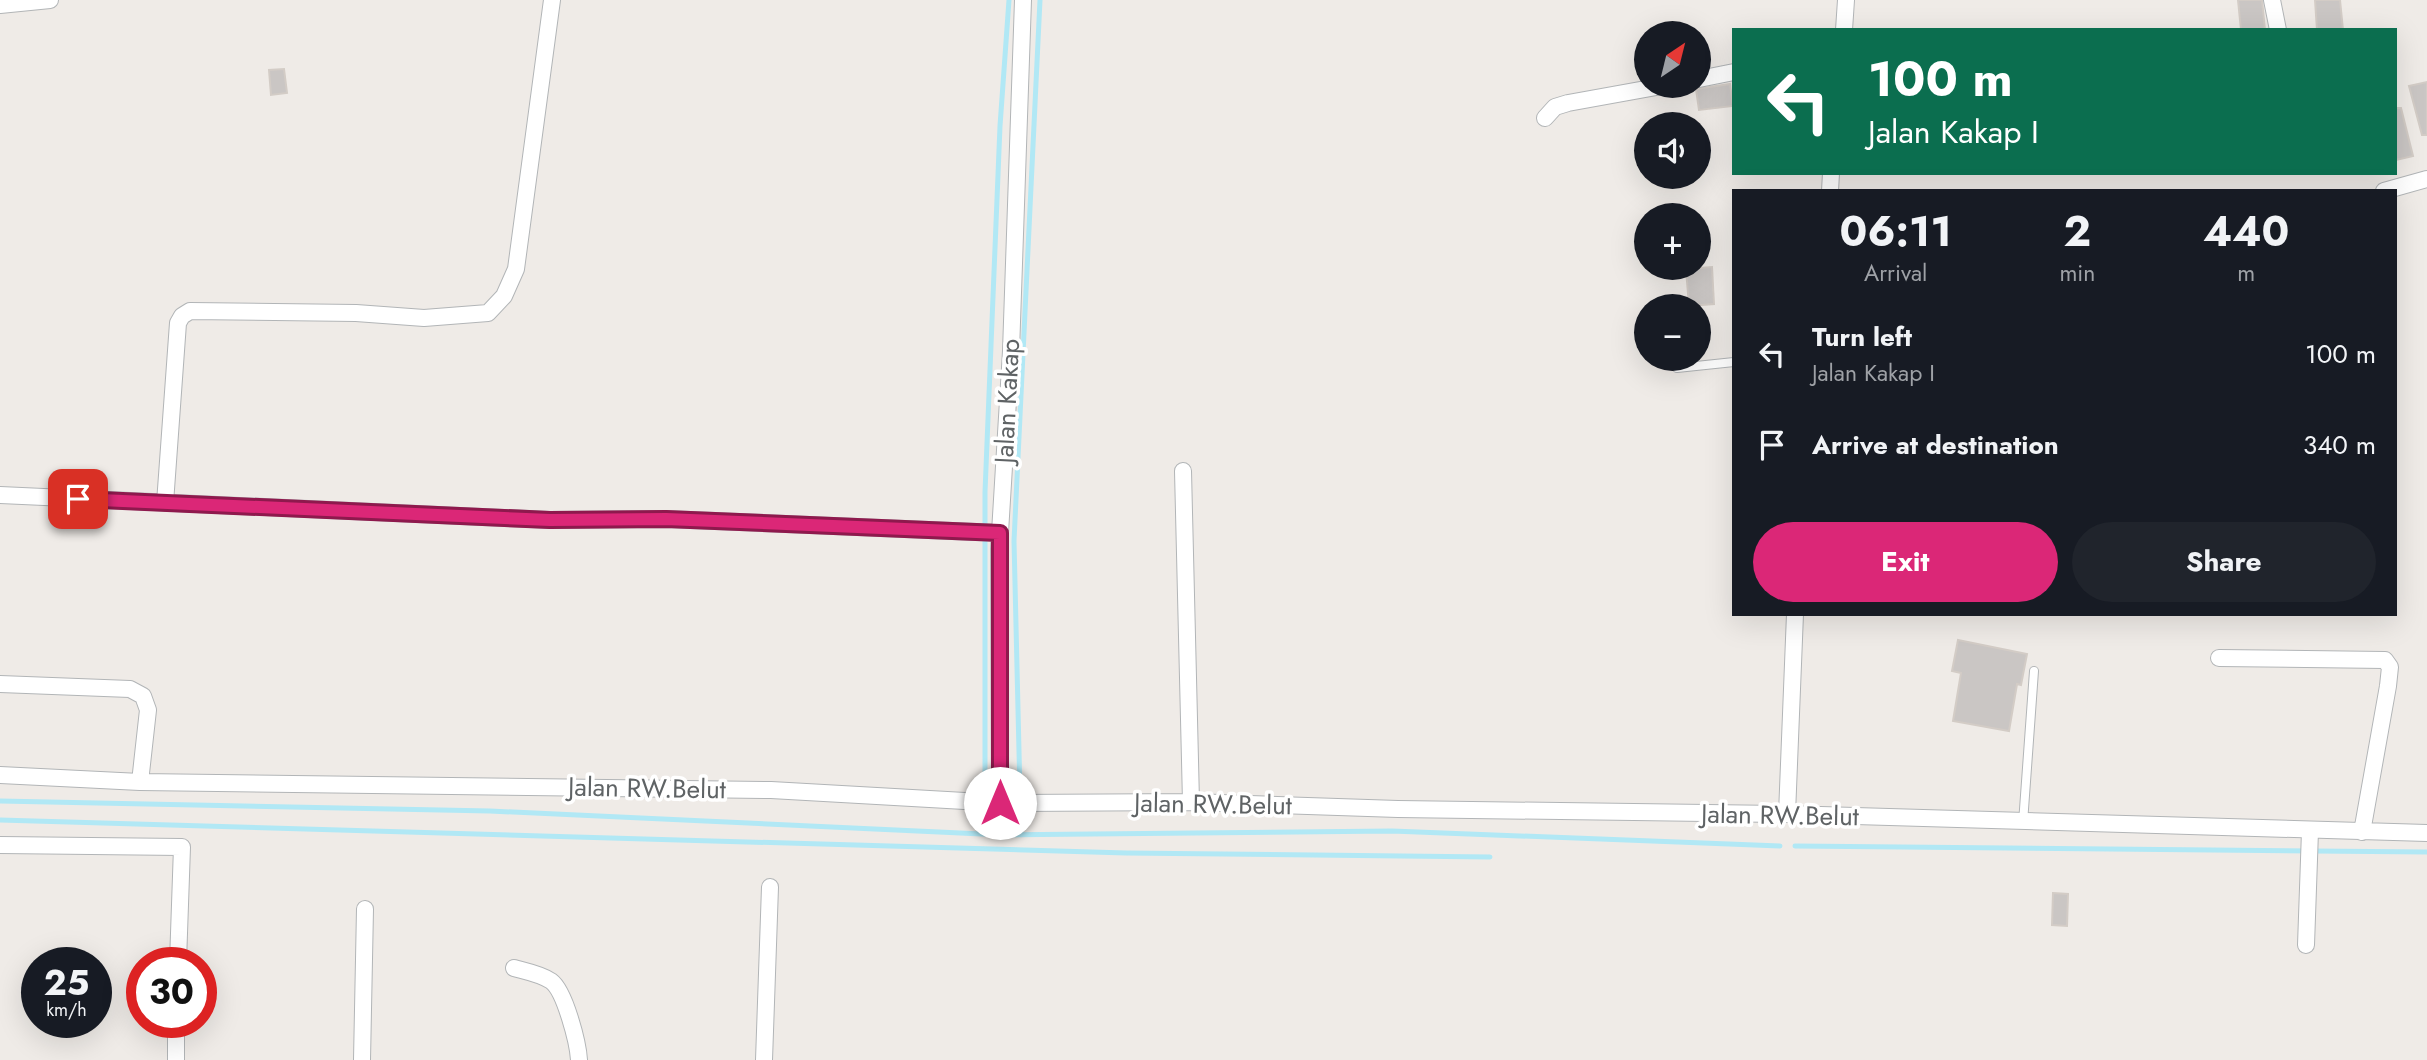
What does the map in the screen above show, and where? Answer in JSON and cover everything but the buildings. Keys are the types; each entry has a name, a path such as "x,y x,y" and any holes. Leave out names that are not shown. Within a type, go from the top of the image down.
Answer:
{"street":[{"path":"0,5 50,0"},
{"path":"165,503 178,323 182,316 190,311 356,313 424,318 488,313 504,296 516,269 552,0"},
{"name":"Jalan Kakap","path":"1000,803 1000,533 1012,313 1023,0"},
{"path":"1844,28 1846,0"},
{"path":"2272,0 2278,28"},
{"path":"1712,76 1732,72"},
{"path":"1545,118 1555,107 1568,103 1634,91"},
{"path":"2391,189 2427,179"},
{"path":"1183,471 1191,802"},
{"path":"0,495 550,520 666,519 1000,533"},
{"path":"1787,814 1795,616"},
{"path":"2219,658 2385,660 2390,667 2388,686 2362,832"},
{"path":"0,684 130,689 143,696 148,710 139,782"},
{"name":"Jalan RW.Belut","path":"0,775 139,782 771,790 1000,803 1191,802 1398,809 1787,814 2427,833"},
{"path":"2306,945 2310,831"},
{"path":"0,845 182,847 179,947"},
{"path":"764,1060 770,887"},
{"path":"362,1060 365,909"},
{"path":"513,968 549,979 558,989 576,1037 579,1060"},
{"path":"176,1038 176,1060"}],"lane":[{"path":"1711,364 1732,362"},
{"path":"2023,823 2034,671"}],"waterway":[{"path":"985,834 985,492 1000,126 1009,0"},
{"path":"1021,835 1014,541 1040,0"},
{"path":"0,801 490,811 1003,835 1392,831 1780,846"},
{"path":"0,820 1126,853 1490,857"},
{"path":"1795,846 2427,852"}],"route":[{"path":"78,499 550,520 666,519 1000,533 1000,803"}]}
